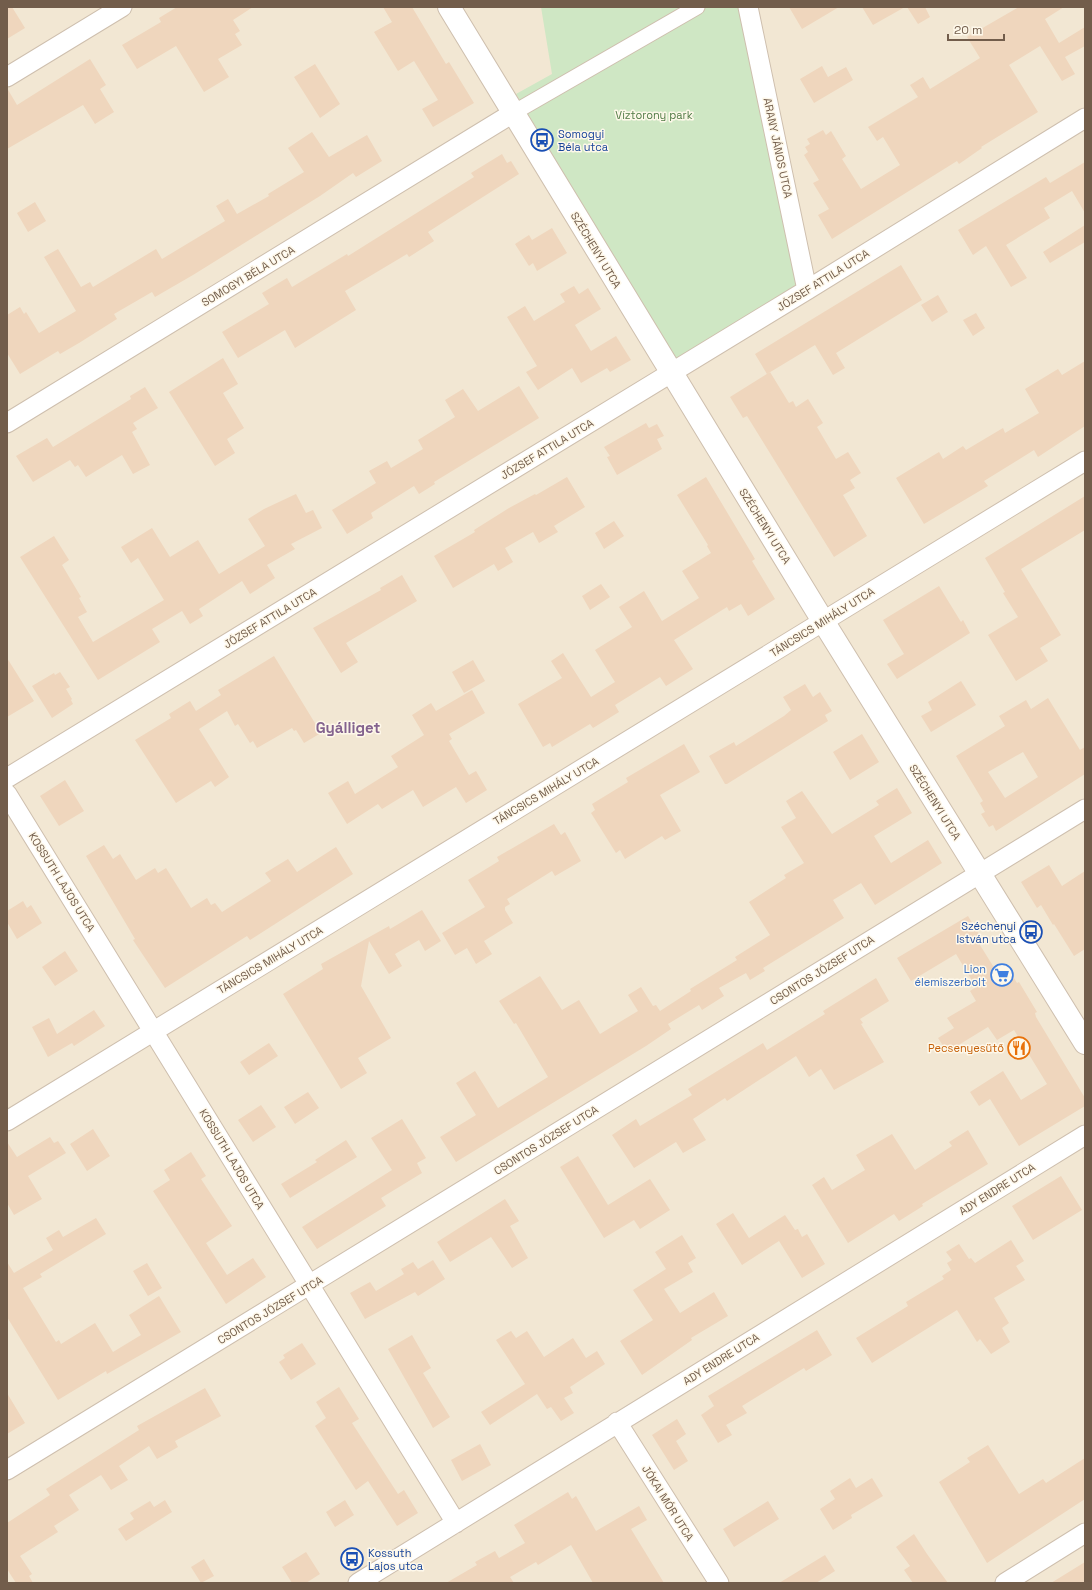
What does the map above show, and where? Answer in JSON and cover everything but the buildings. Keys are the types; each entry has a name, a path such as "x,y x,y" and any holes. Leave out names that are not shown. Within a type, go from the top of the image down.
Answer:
{"street":[{"path":"7,77 122,7"},
{"name":"SZÉCHENYI UTCA","path":"449,7 671,373 1085,1043"},
{"name":"SOMOGYI BÉLA UTCA","path":"7,423 513,114 697,7"},
{"name":"ARANY JÁNOS UTCA","path":"748,7 807,290"},
{"name":"JÓZSEF ATTILA UTCA","path":"7,778 807,290 1085,118"},
{"name":"TÁNCSICS MIHÁLY UTCA","path":"7,1121 1085,460"},
{"name":"KOSSUTH LAJOS UTCA","path":"7,794 155,1031 308,1286 456,1523"},
{"name":"CSONTOS JÓZSEF UTCA","path":"7,1470 1085,809"},
{"name":"ADY ENDRE UTCA","path":"358,1583 1085,1135"},
{"name":"JÓKAI MÓR UTCA","path":"617,1422 719,1583"},
{"path":"1005,1583 1085,1533"}],"shaded area":[{"path":"7,7 1085,7 1085,1583 7,1583"}],"green space":[{"name":"Víztorony park","path":"541,7 742,7 799,286 676,363 516,94 552,74"}],"place":[{"name":"Somogyi Béla utca","path":"542,140"},
{"name":"Széchenyi István utca","path":"1031,932"},
{"name":"Lion élemiszerbolt","path":"1002,975"},
{"name":"Pecsenyesütő","path":"1019,1048"},
{"name":"Kossuth Lajos utca","path":"352,1559"}],"district":[{"name":"Gyálliget","path":"348,728"}]}
